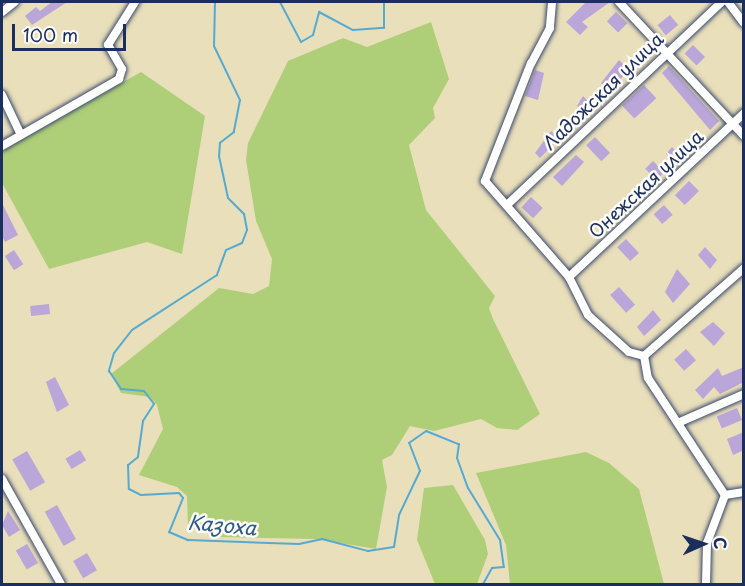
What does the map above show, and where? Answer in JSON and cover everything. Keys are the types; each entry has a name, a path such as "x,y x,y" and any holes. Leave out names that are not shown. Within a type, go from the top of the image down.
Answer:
{"street":[{"path":"2,12 15,2"},
{"path":"2,146 119,79 122,69 108,45 135,2"},
{"path":"552,2 550,28 485,177 569,277 588,315 629,352 644,356"},
{"path":"620,2 744,136"},
{"name":"Ладожская улица","path":"507,205 666,51 722,2"},
{"path":"728,2 744,23"},
{"path":"2,95 21,135"},
{"name":"Онежская улица","path":"569,277 744,113"},
{"path":"644,356 744,268"},
{"path":"644,356 648,378 680,422 725,495"},
{"path":"680,422 744,394"},
{"path":"2,479 61,585"},
{"path":"725,495 744,492"},
{"path":"706,585 707,543 725,495"}],"green space":[{"path":"431,22 449,79 433,108 435,118 409,145 426,210 495,296 489,308 493,319 540,414 517,430 497,428 481,419 434,431 410,426 392,455 382,460 387,487 376,549 316,539 219,537 188,527 187,496 177,487 139,475 163,429 157,405 150,397 121,393 111,374 219,288 253,294 269,286 272,259 256,221 246,160 248,143 288,61 343,38 367,47"},
{"path":"141,72 205,116 182,254 147,242 49,269 2,183 2,151"},
{"path":"586,452 609,463 639,489 664,584 510,584 506,545 476,473"},
{"path":"453,485 485,540 488,554 477,584 435,584 417,540 424,488"}],"building":[{"path":"52,2 67,2 32,25 25,16 36,7 40,11"},
{"path":"586,2 610,2 582,22 588,27 580,35 566,22"},
{"path":"616,12 627,23 618,33 607,21"},
{"path":"670,15 678,25 666,35 658,25"},
{"path":"693,45 705,57 697,66 685,53"},
{"path":"619,60 629,70 609,91 601,83"},
{"path":"669,66 719,121 710,130 662,73"},
{"path":"535,70 544,73 538,100 525,96"},
{"path":"644,85 656,98 634,119 622,105"},
{"path":"583,96 593,106 566,137 561,132 581,109 577,106"},
{"path":"551,131 559,139 540,158 535,153"},
{"path":"595,137 610,153 601,161 586,145"},
{"path":"688,139 694,146 674,163 666,154 672,147 677,152"},
{"path":"576,155 584,162 562,186 553,177"},
{"path":"653,161 664,172 657,180 645,169"},
{"path":"689,181 699,191 685,205 675,195"},
{"path":"531,197 543,208 533,218 521,207"},
{"path":"2,203 18,235 5,242 2,236"},
{"path":"664,205 673,215 662,224 654,214"},
{"path":"626,239 639,253 630,261 617,247"},
{"path":"705,247 717,260 710,269 698,255"},
{"path":"14,250 23,264 14,270 5,256"},
{"path":"677,269 690,284 673,303 665,292"},
{"path":"619,287 635,305 626,313 610,295"},
{"path":"49,304 50,314 31,316 30,306"},
{"path":"653,310 661,320 644,336 637,327"},
{"path":"713,322 725,333 714,346 700,332"},
{"path":"686,349 696,360 684,371 674,360"},
{"path":"744,367 744,382 720,394 714,387 703,399 695,390 718,368 722,376"},
{"path":"55,377 69,405 57,412 46,382"},
{"path":"737,408 742,420 722,429 717,417"},
{"path":"744,432 744,450 733,455 727,439"},
{"path":"80,450 86,460 72,469 65,459"},
{"path":"27,451 45,482 30,491 12,460"},
{"path":"57,505 76,539 64,546 45,512"},
{"path":"8,511 20,530 9,537 2,525"},
{"path":"27,544 38,563 27,570 16,550"},
{"path":"87,553 97,570 83,578 73,561"}],"waterway":[{"name":"Казоха","path":"215,2 214,46 240,100 234,132 220,143 219,156 228,198 244,214 247,230 242,243 226,250 217,275 132,330 114,353 109,371 121,389 144,391 154,404 143,421 138,457 128,465 129,489 141,495 179,493 183,498 169,532 188,540 299,544 322,539 368,551 394,547 399,515 420,471 409,443 426,431 459,444 457,458 468,488 500,540 504,567 492,568 483,584"},
{"name":"Казоха","path":"280,2 301,42 313,35 319,12 353,30 384,28 384,2"}]}
